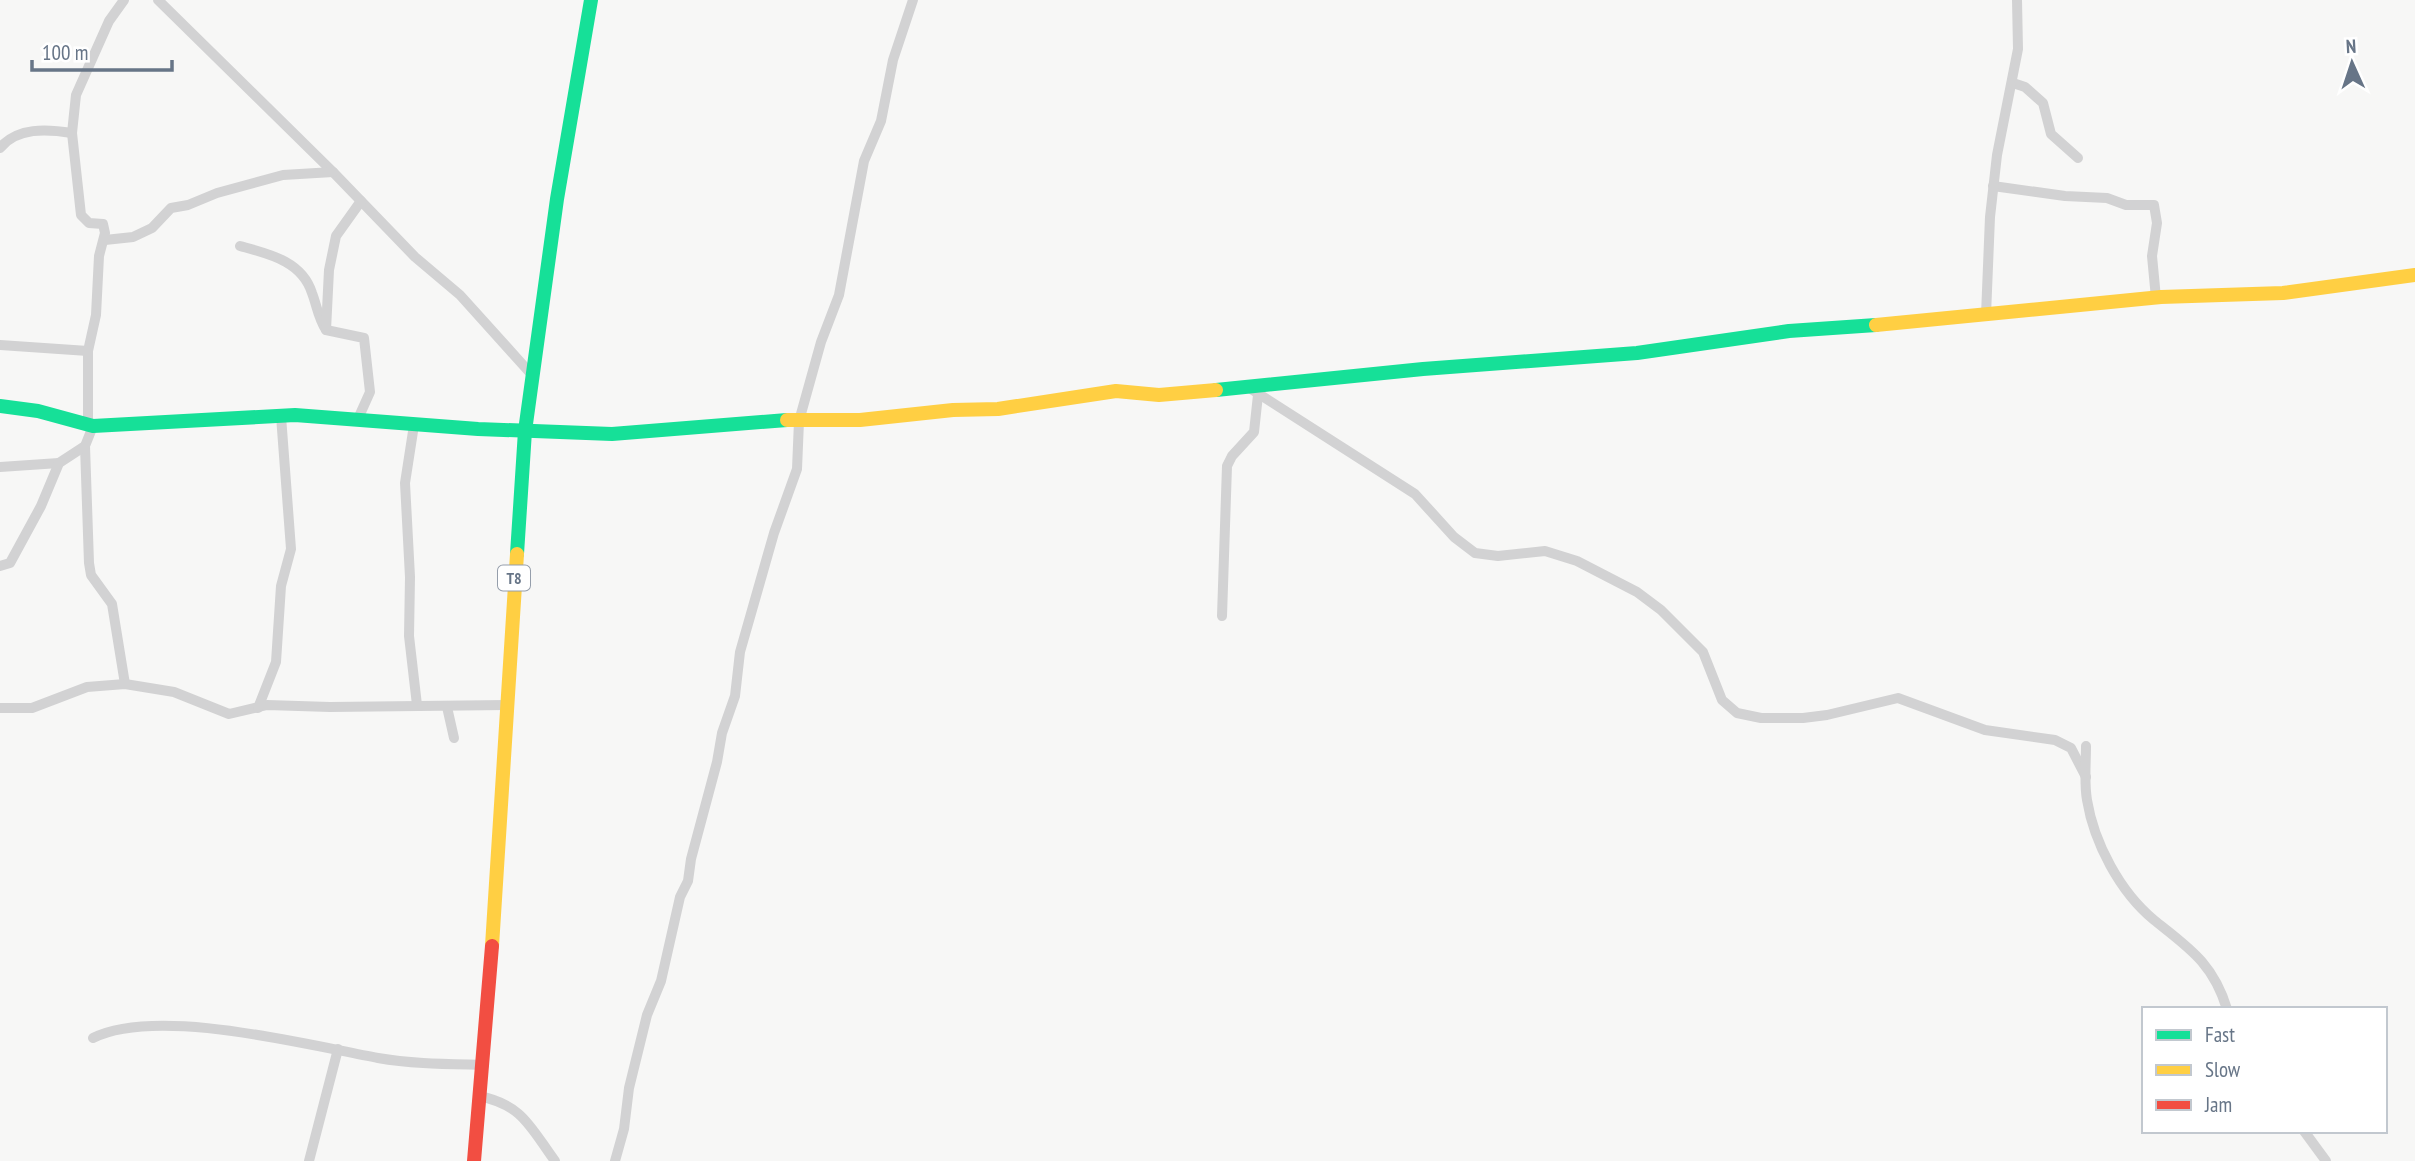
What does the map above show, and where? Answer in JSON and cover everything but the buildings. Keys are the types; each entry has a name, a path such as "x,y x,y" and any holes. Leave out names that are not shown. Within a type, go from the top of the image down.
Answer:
{"main road":[{"name":"T8","path":"474,1161 484,1065 525,431 558,190 591,0"},
{"path":"0,406 38,411 91,425 309,415 414,425 612,434 778,420 860,421 953,410 998,409 1116,391 1159,395 1253,391 1423,369 1637,352 1789,331 2156,298 2283,293 2415,275"}],"street":[{"path":"124,0 109,21 79,85 72,133 81,215 89,223 103,224 104,240 99,256 96,315 88,351 91,425 85,446 89,563 91,575 111,604 120,639 125,684"},
{"path":"158,0 333,172 415,257 460,296 532,375"},
{"path":"615,1161 624,1129 629,1088 648,1015 661,981 680,897 688,881 722,733 735,696 740,652 774,533 797,469 799,421 821,342 839,295 864,161 881,121 893,60 913,0"},
{"path":"1986,315 1993,186 2018,49 2017,0"},
{"path":"2012,83 2025,87 2043,103 2051,134 2078,158"},
{"path":"0,148 12,138 32,131 72,133"},
{"path":"104,240 133,237 152,228 171,208 185,206 217,193 283,175 333,172"},
{"path":"1993,186 2065,196 2107,198 2126,205 2154,205 2157,223 2152,256 2156,298"},
{"path":"326,330 329,270 336,236 361,201"},
{"path":"240,246 281,259 302,273 308,281 326,330 334,334 361,336 365,340 370,392 357,421"},
{"path":"0,345 88,351"},
{"path":"1223,616 1227,466 1232,456 1254,432 1253,391"},
{"path":"1253,391 1415,494 1454,537 1475,553 1498,556 1545,551 1577,561 1637,592 1661,610 1703,653 1722,700 1733,711 1761,718 1803,718 1839,713 1898,698 1985,730 2055,740 2071,748 2086,777"},
{"path":"257,708 276,662 282,586 291,549 281,416"},
{"path":"414,425 405,483 410,549 409,636 417,705"},
{"path":"0,467 59,463 85,446"},
{"path":"0,566 10,563 41,506 59,463"},
{"path":"0,708 32,708 87,687 125,684 174,692 229,714 267,705 330,708 507,705"},
{"path":"447,707 454,738"},
{"path":"2086,747 2087,801 2102,847 2115,873 2144,910 2198,954 2210,971 2226,1007"},
{"path":"93,1038 114,1031 158,1026 251,1033 423,1064 484,1065"},
{"path":"309,1161 338,1049"},
{"path":"480,1096 500,1100 520,1112 555,1161"},
{"path":"2305,1133 2326,1161"}],"traffic: fast":[{"path":"517,554 525,431 557,199 591,0"},
{"path":"1216,390 1423,369 1637,353 1789,331 1876,325"},
{"path":"0,406 38,411 93,426 295,415 478,429 612,434 787,420"}],"traffic: slow":[{"path":"1876,325 2161,297 2283,293 2415,275"},
{"path":"787,420 860,420 953,410 998,409 1116,391 1159,395 1216,390"},
{"path":"492,946 517,554"}],"traffic: jam":[{"path":"474,1161 492,946"}]}
